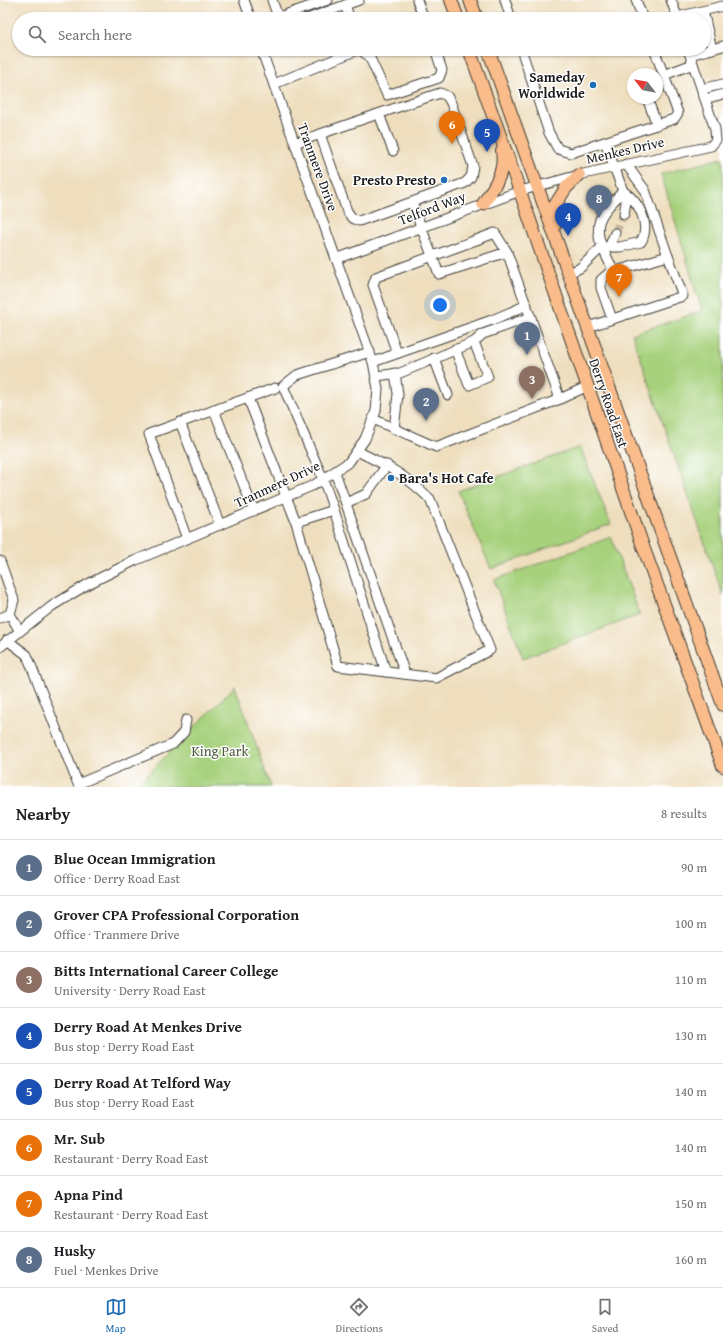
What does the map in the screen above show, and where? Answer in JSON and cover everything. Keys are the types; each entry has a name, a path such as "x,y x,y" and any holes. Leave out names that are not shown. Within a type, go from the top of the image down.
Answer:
{"main road":[{"path":"451,0 455,12"},
{"path":"470,0 474,12"},
{"name":"Derry Road East","path":"472,56 500,132 644,549 723,766"},
{"name":"Derry Road East","path":"491,56 723,705"},
{"path":"483,204 496,183 504,162 500,132"},
{"path":"555,234 555,205 566,188 580,175"},
{"path":"644,549 663,541"}],"street":[{"path":"244,0 248,12"},
{"path":"272,0 275,12"},
{"path":"293,12 328,0"},
{"path":"326,12 359,0"},
{"path":"418,0 422,12"},
{"path":"505,0 509,12"},
{"path":"636,0 640,12"},
{"path":"671,0 675,12"},
{"path":"345,5 348,12"},
{"path":"699,12 723,6"},
{"path":"711,46 712,50 723,46"},
{"name":"Tranmere Drive","path":"0,647 19,630 52,606 88,584 134,561 220,525 323,479 349,462 366,439 376,411 378,389 373,362 264,56"},
{"path":"274,84 343,56"},
{"path":"369,56 387,95 439,78 442,70 437,56"},
{"path":"523,56 549,133 558,150 571,154 674,120 678,113 657,56"},
{"path":"664,75 690,56 719,140"},
{"path":"702,89 723,84"},
{"path":"295,143 320,134 440,93 447,96 451,102 472,166 470,177 465,183 359,221 352,218 347,212 320,134"},
{"path":"705,99 723,94"},
{"path":"649,104 657,125"},
{"path":"379,114 393,151"},
{"name":"Menkes Drive","path":"538,186 626,164 711,146 719,140"},
{"path":"605,142 626,202 624,214"},
{"path":"588,327 683,296 645,190 626,164"},
{"name":"Telford Way","path":"336,259 483,204 538,186"},
{"path":"606,247 620,247 641,242 646,234 644,219 633,197 623,192"},
{"path":"614,272 606,247 599,240 597,225 602,214 623,192"},
{"path":"412,202 439,274 507,252"},
{"path":"397,353 373,284 376,277 495,233 507,252 560,399"},
{"path":"569,273 580,268 606,247 615,233"},
{"path":"612,319 601,288 601,280 608,273 668,256"},
{"path":"373,362 527,306"},
{"path":"376,376 395,373 474,342 484,334 531,317"},
{"path":"455,349 469,385 488,377 474,342"},
{"path":"370,352 297,375 284,386 323,479 386,672"},
{"path":"434,358 448,395"},
{"path":"394,429 398,394 395,373"},
{"path":"373,419 436,447 560,399 588,386"},
{"path":"187,539 149,434 275,388"},
{"path":"248,398 296,522 338,666 436,678 490,650 430,499 414,482 357,451"},
{"path":"214,410 254,510"},
{"path":"180,422 220,525"},
{"path":"346,503 366,494 386,466"},
{"path":"335,472 405,674"},
{"path":"296,522 334,510"},
{"path":"0,561 14,600 10,614 19,630"},
{"path":"0,618 10,614"},
{"path":"8,640 27,655 78,784 173,744 184,732 186,720"}],"green space":[{"path":"723,158 723,596 632,334 702,311 661,174"},
{"path":"580,447 611,524 491,569 458,491"},
{"path":"611,537 640,615 523,658 494,580"},
{"name":"King Park","path":"235,686 271,787 135,787"}],"tunnel":[{"path":"615,233 624,214"}],"place":[{"name":"Sameday Worldwide","path":"593,85"},
{"name":"Mr. Sub","path":"452,144"},
{"name":"Derry Road At Telford Way","path":"487,152"},
{"name":"Presto Presto","path":"444,180"},
{"name":"Husky","path":"599,218"},
{"name":"Derry Road At Menkes Drive","path":"568,236"},
{"name":"Apna Pind","path":"619,297"},
{"name":"Blue Ocean Immigration","path":"527,355"},
{"name":"Bitts International Career College","path":"532,399"},
{"name":"Grover CPA Professional Corporation","path":"426,421"},
{"name":"Bara's Hot Cafe","path":"391,478"}]}
